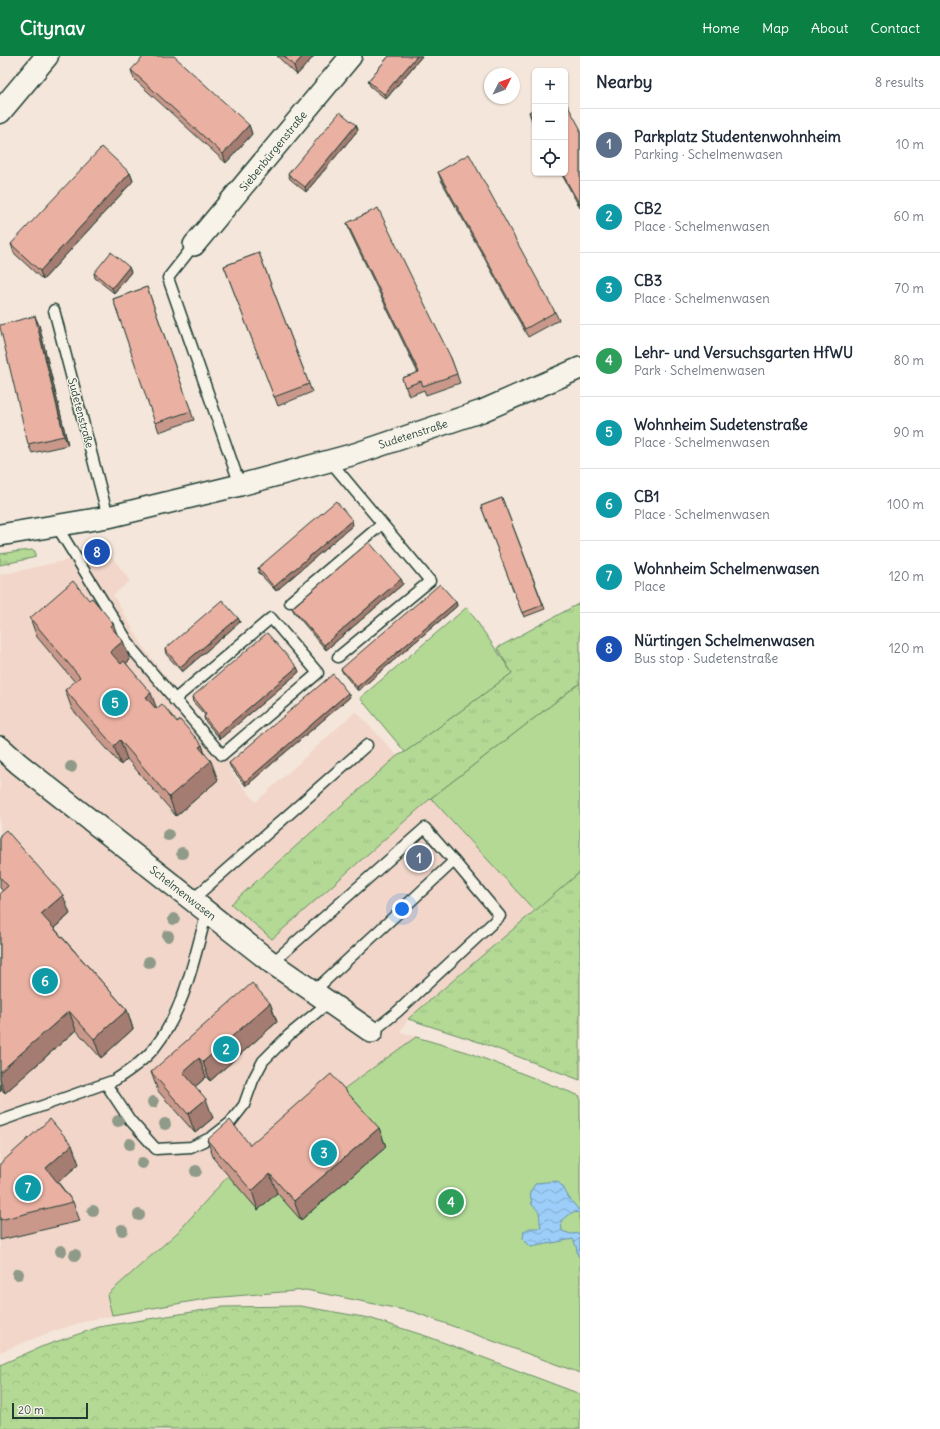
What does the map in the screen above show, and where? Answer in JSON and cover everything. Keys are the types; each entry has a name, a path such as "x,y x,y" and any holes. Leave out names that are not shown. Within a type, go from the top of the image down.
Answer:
{"main road":[{"path":"0,112 47,56"}],"street":[{"name":"Siebenbürgenstraße","path":"194,245 351,56"},
{"name":"Sudetenstraße","path":"0,535 108,517 240,485 330,461 482,411 580,368"},
{"name":"Schelmenwasen","path":"0,747 19,764 272,963 372,1032"}],"lane":[{"path":"194,245 168,278 240,485"},
{"name":"Sudetenstraße","path":"54,310 108,517"},
{"path":"330,461 430,581 338,657"},
{"path":"290,602 382,524"},
{"path":"56,525 133,650 174,700 222,755 318,673 271,618 174,700"},
{"path":"0,1121 115,1080 128,1071 154,1048 169,1028 182,999 200,906 366,745"},
{"path":"272,963 425,828 500,916 397,1012 372,1032"},
{"path":"106,1084 130,1120 156,1149 191,1147 212,1137 230,1123 244,1106 253,1080 263,1061 288,1035 320,997 454,861"}],"shaded area":[{"path":"109,551 111,556 130,581 113,595 146,651 229,758 230,771 256,802 356,711 397,756 431,798 535,911 408,1019 400,1032 467,1052 580,1096 580,1373 414,1312 306,1290 211,1298 89,1320 48,1333 0,1352 0,575"}],"green space":[{"path":"32,550 35,551 35,557 0,565 0,554"},
{"path":"580,603 580,683 431,798 272,939 231,904 397,756 405,752 512,673 497,648"},
{"path":"467,607 512,673 405,752 360,698"},
{"path":"580,683 580,872 535,911 431,798"},
{"path":"580,872 580,1080 479,1042 408,1019"},
{"path":"416,1037 467,1052 580,1096 580,1373 414,1312 306,1290 211,1298 112,1315 107,1295 178,1232 228,1176 338,1093"},
{"path":"300,1306 369,1318 429,1337 580,1394 580,1429 0,1429 0,1365 41,1347 99,1327 223,1307"}],"water":[{"path":"557,1181 578,1209 580,1209 580,1213 573,1212 561,1221 562,1231 571,1234 580,1233 580,1257 578,1256 573,1239 531,1247 523,1239 524,1231 530,1228 541,1228 539,1213 538,1210 532,1205 530,1192 536,1183"}],"building":[{"path":"144,56 174,56 249,125 223,154 131,70"},
{"path":"284,56 303,56 294,66"},
{"path":"389,56 417,56 384,94 368,81"},
{"path":"568,106 580,128 580,205 564,176 568,176"},
{"path":"532,110 532,118 529,112"},
{"path":"340,112 356,125 305,187 288,174"},
{"path":"102,147 130,173 40,271 11,244"},
{"path":"469,154 555,312 525,329 438,172"},
{"path":"378,208 451,358 457,374 423,386 421,381 405,387 402,378 419,372 347,223"},
{"path":"111,252 129,267 112,288 94,273"},
{"path":"259,253 309,384 274,397 224,266"},
{"path":"147,287 191,411 155,423 113,299"},
{"path":"35,316 64,436 28,444 0,325"},
{"path":"502,498 543,605 522,613 481,506"},
{"path":"336,501 352,520 274,587 258,568"},
{"path":"369,542 401,579 324,645 292,608"},
{"path":"73,581 89,600 92,598 113,623 110,626 123,641 110,652 121,664 124,661 151,693 146,697 156,709 162,704 177,722 180,720 202,745 199,747 211,761 169,797 120,740 114,746 65,690 80,677 30,618"},
{"path":"440,584 456,602 357,687 341,669"},
{"path":"222,600 238,618 180,667 165,649"},
{"path":"267,633 297,667 218,734 204,717 206,714 192,697"},
{"path":"333,674 348,693 245,782 229,763"},
{"path":"6,830 63,895 41,914 127,1010 94,1039 69,1011 0,1072 0,893 8,886 0,877 0,835"},
{"path":"252,983 270,1003 203,1062 199,1058 183,1072 206,1099 188,1114 151,1072"},
{"path":"331,1074 379,1128 294,1201 270,1174 252,1191 207,1140 230,1120 250,1145"},
{"path":"50,1119 72,1145 46,1168 73,1202 0,1220 0,1164"}],"place":[{"name":"Nürtingen Schelmenwasen","path":"97,552"},
{"name":"Wohnheim Sudetenstraße","path":"115,703"},
{"name":"Parkplatz Studentenwohnheim","path":"419,858"},
{"name":"CB1","path":"45,981"},
{"name":"CB2","path":"226,1049"},
{"name":"CB3","path":"324,1153"},
{"name":"Wohnheim Schelmenwasen","path":"28,1188"},
{"name":"Lehr- und Versuchsgarten HfWU","path":"451,1202"}]}
